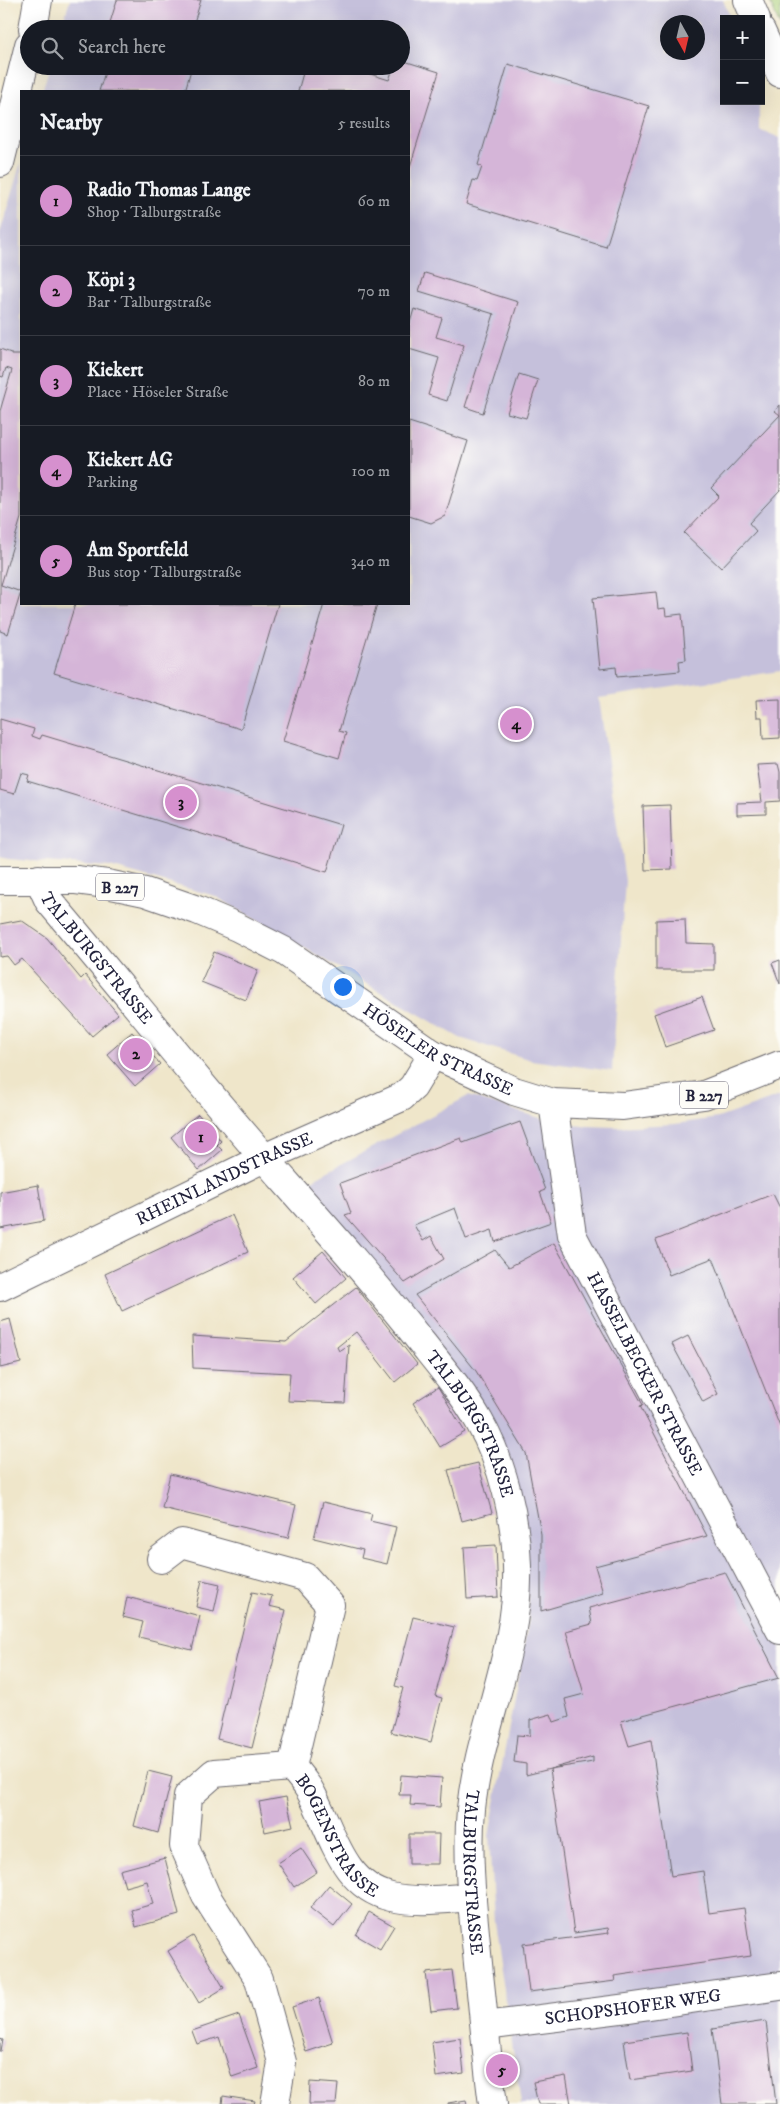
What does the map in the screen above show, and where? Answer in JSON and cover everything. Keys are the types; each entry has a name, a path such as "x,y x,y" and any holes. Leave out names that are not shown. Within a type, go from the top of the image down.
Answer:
{"street":[{"path":"35,20 38,0"},
{"path":"748,0 754,15"},
{"path":"765,40 780,73"},
{"path":"0,163 22,75"},
{"name":"TALBURGSTRASSE","path":"39,879 50,901 264,1158 401,1316 459,1390 480,1422 494,1452 504,1482 514,1528 517,1566 516,1596 513,1622 478,1767 471,1808 469,1854 493,2104"},
{"name":"HÖSELER STRASSE","path":"0,880 76,880 145,892 237,927 291,956 433,1054 514,1091 553,1103 623,1106 704,1095 780,1065"},
{"name":"RHEINLANDSTRASSE","path":"0,1287 264,1158 402,1097 413,1087 433,1054"},
{"name":"HASSELBECKER STRASSE","path":"553,1103 572,1235 780,1630"},
{"path":"161,1559 182,1542 305,1577 330,1605 292,1768"},
{"name":"BOGENSTRASSE","path":"274,2104 282,2062 259,1979 206,1896 184,1846 188,1796 214,1773 292,1768 308,1788 347,1868 365,1886 390,1897 424,1900 472,1898"},
{"name":"SCHOPSHOFER WEG","path":"485,2026 780,1986"}],"shaded area":[{"path":"70,0 723,0 729,15 720,15 720,105 759,105 759,129 780,138 780,671 599,698 625,881 612,1071 531,1060 460,1038 215,896 110,867 0,857 0,233 20,165 20,605 410,605 410,90 42,90 47,75 410,75 410,20 64,20"},
{"path":"468,1096 563,1125 615,1127 675,1124 718,1118 780,1096 780,2104 521,2104 494,1922 489,1836 529,1618 522,1531 504,1454 341,1231 308,1182"}],"green space":[{"path":"769,0 780,0 780,26"}],"building":[{"path":"117,0 201,0 195,20 111,20"},
{"path":"410,63 439,72 410,167 410,90 298,90 302,75 373,75 389,80 391,75 410,75"},
{"path":"508,64 649,106 606,247 466,204 473,180 477,181 482,167 478,165"},
{"path":"104,75 189,75 185,90 99,90"},
{"path":"425,273 518,302 483,413 465,407 494,314 419,291"},
{"path":"414,309 442,318 436,337 464,345 447,401 428,395 439,358 410,349 410,323"},
{"path":"0,349 11,353 11,355 20,355 20,521 1,585 20,592 20,595 8,634 0,631 0,411 12,370 6,368 3,377 0,376"},
{"path":"519,374 538,380 526,418 507,413"},
{"path":"780,405 780,415 775,411"},
{"path":"780,415 780,490 749,523 756,531 721,568 684,533 719,496 711,488"},
{"path":"410,422 468,441 445,516 431,523 410,516"},
{"path":"656,592 658,609 665,608 666,616 682,614 686,660 679,661 680,671 617,677 616,667 600,669 593,598"},
{"path":"75,605 278,605 241,729 54,673"},
{"path":"324,605 377,605 339,731 346,733 339,758 283,741"},
{"path":"780,699 780,738 763,739 762,717 757,717 756,700"},
{"path":"0,719 34,729 32,736 40,739 42,735 341,825 327,872 27,781 29,775 21,773 14,794 0,790"},
{"path":"778,764 780,772 780,801 766,802 766,814 737,815 737,803 762,802 757,765"},
{"path":"670,805 672,869 645,870 643,806"},
{"path":"685,919 686,943 714,944 714,970 656,970 656,920"},
{"path":"21,920 47,938 81,979 85,975 118,1014 92,1036 22,959 14,965 7,956 0,957 0,924"},
{"path":"214,952 258,970 246,1000 201,982"},
{"path":"780,960 780,984 772,963"},
{"path":"702,997 714,1030 665,1047 654,1014"},
{"path":"132,1032 160,1064 135,1086 107,1054"},
{"path":"198,1114 221,1141 217,1145 222,1150 199,1170 171,1137"},
{"path":"520,1122 545,1190 540,1192 551,1222 495,1242 492,1230 466,1239 455,1208 414,1225 423,1241 431,1236 444,1259 405,1283 345,1215 351,1213 340,1183 461,1138 463,1143"},
{"path":"38,1185 44,1221 0,1229 0,1192"},
{"path":"773,1194 780,1208 780,1427 713,1258 669,1275 656,1240"},
{"path":"232,1215 248,1252 122,1311 105,1274"},
{"path":"554,1243 643,1405 640,1406 707,1536 595,1566 603,1593 541,1611 541,1534 526,1453 476,1371 415,1295 495,1250 509,1267"},
{"path":"323,1251 346,1278 316,1304 293,1277"},
{"path":"356,1287 417,1364 395,1382 356,1332 337,1347 339,1351 349,1345 345,1403 288,1401 290,1373 193,1368 192,1336 286,1342"},
{"path":"10,1319 21,1363 0,1368 0,1322"},
{"path":"688,1336 718,1394 703,1402 672,1344"},
{"path":"438,1387 465,1432 440,1447 413,1403"},
{"path":"478,1463 492,1513 462,1521 448,1470"},
{"path":"170,1474 296,1505 288,1538 162,1508"},
{"path":"323,1502 372,1514 370,1521 396,1527 387,1564 361,1558 363,1550 314,1538"},
{"path":"496,1545 498,1597 467,1599 464,1547"},
{"path":"725,1572 779,1678 621,1721 629,1746 651,1740 671,1876 703,1871 709,1913 744,1908 751,1956 614,1976 615,1981 529,1992 523,1944 609,1933 608,1928 574,1933 550,1769 526,1775 526,1764 514,1762 517,1735 530,1736 530,1720 551,1714 554,1722 569,1717 565,1699 584,1694 566,1631 592,1624 589,1608","holes":["593,1757 593,1762 550,1769"]},
{"path":"202,1580 220,1584 214,1611 196,1607"},
{"path":"252,1592 272,1596 269,1606 286,1610 252,1748 217,1739"},
{"path":"127,1597 200,1616 192,1650 139,1637 143,1622 123,1617"},
{"path":"413,1617 454,1627 435,1696 442,1698 431,1742 391,1732 403,1688 395,1686"},
{"path":"148,1771 172,1777 158,1833 134,1826"},
{"path":"401,1775 442,1778 440,1807 410,1805 411,1795 399,1795"},
{"path":"286,1797 293,1826 265,1832 259,1802"},
{"path":"409,1834 439,1834 438,1864 409,1864"},
{"path":"301,1848 317,1872 294,1887 278,1863"},
{"path":"165,1858 179,1915 136,1927 132,1910 153,1904 147,1881 125,1887 120,1870"},
{"path":"329,1885 352,1904 334,1927 310,1908"},
{"path":"369,1912 394,1926 380,1949 356,1935"},
{"path":"193,1936 224,1988 199,2003 168,1951"},
{"path":"452,1970 457,2008 431,2011 426,1973"},
{"path":"319,1998 333,2043 306,2052 292,2007"},
{"path":"239,2015 258,2068 232,2077 219,2037 197,2044 192,2031"},
{"path":"766,2021 776,2104 722,2104 712,2029"},
{"path":"687,2032 692,2071 630,2080 624,2041"},
{"path":"460,2038 464,2073 436,2077 432,2042"},
{"path":"0,2039 3,2040 1,2051 0,2051"},
{"path":"566,2076 571,2104 538,2104 533,2082"},
{"path":"310,2082 338,2084 336,2104 309,2104"},
{"path":"223,2096 255,2101 254,2104 222,2104"},
{"path":"466,2100 467,2104 448,2104 448,2103"}],"place":[{"name":"Kiekert AG","path":"516,724"},
{"name":"Kiekert","path":"181,802"},
{"name":"Köpi 3","path":"136,1054"},
{"name":"Radio Thomas Lange","path":"201,1137"},
{"name":"Am Sportfeld","path":"502,2070"}]}
